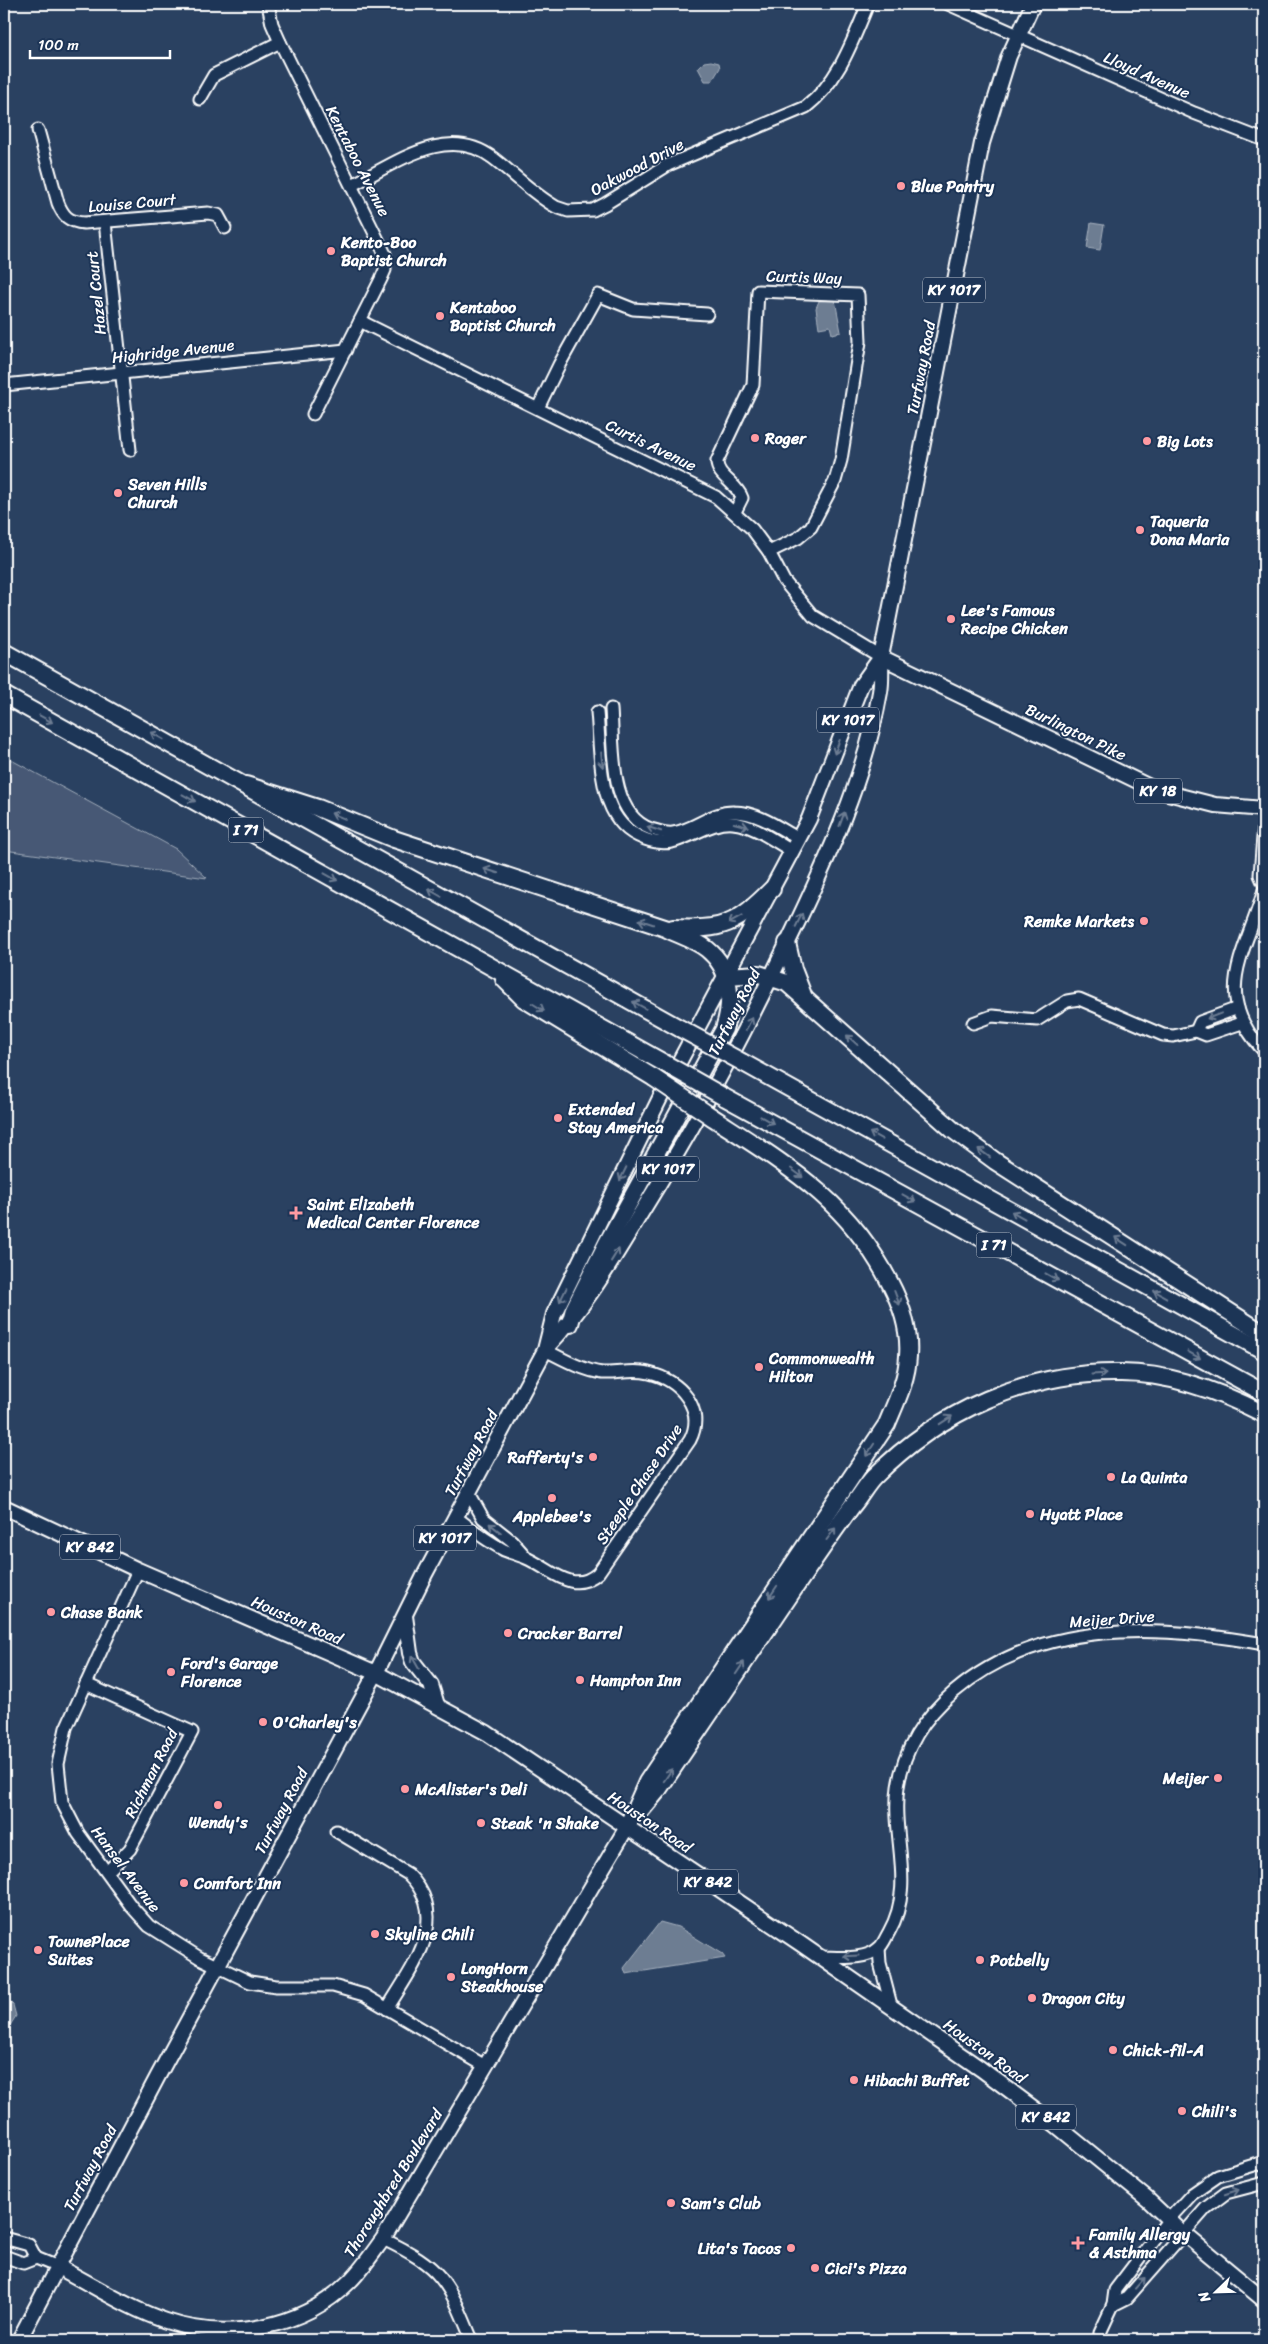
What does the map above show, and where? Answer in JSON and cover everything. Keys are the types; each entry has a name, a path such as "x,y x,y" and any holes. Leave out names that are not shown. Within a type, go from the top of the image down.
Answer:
{"highway":[{"name":"I 71","path":"4,652 246,785 447,900 1264,1351"},
{"name":"I 71","path":"4,695 724,1097 1264,1393"},
{"path":"246,785 318,808 394,839 665,928 707,949 722,965 726,976 730,1011 724,1029 607,1243 574,1309 570,1324"},
{"path":"665,928 692,930 732,923 750,910 772,889"},
{"path":"788,943 793,969 803,997"},
{"path":"488,964 524,999 654,1078 796,1172 839,1208 882,1266 897,1296 905,1323 908,1355 902,1388 887,1424 647,1782 627,1827"},
{"path":"726,976 752,974 772,976 787,983 974,1146 1264,1334"},
{"path":"627,1827 658,1790 827,1540 874,1478 912,1444 947,1419 984,1400 1025,1385 1066,1376 1122,1373 1160,1377 1206,1390 1264,1414"}],"main road":[{"name":"Turfway Road","path":"545,1350 570,1324 689,1136 772,976 825,865 865,755 881,690 881,656 982,143 999,85 1033,4"},
{"name":"Turfway Road","path":"19,2340 376,1673 545,1350 554,1314 660,1098 772,889 797,838 809,819 861,685 881,656"},
{"name":"Burlington Pike","path":"881,656 1156,790 1214,805 1264,810"},
{"name":"Houston Road","path":"4,1507 138,1570 376,1673 487,1733 891,2005 981,2069 1056,2125 1264,2300"},
{"path":"405,1615 413,1662 431,1686 437,1705"},
{"name":"Thoroughbred Boulevard","path":"58,2267 164,2320 202,2330 248,2330 291,2318 331,2296 349,2282 383,2239 627,1827"}],"street":[{"name":"Kentaboo Avenue","path":"268,4 272,24 280,42 382,245 386,261 381,279 313,414"},
{"name":"Oakwood Drive","path":"352,185 436,144 451,143 478,149 491,156 556,207 574,212 593,210 668,166 806,108 818,98 838,72 868,4"},
{"name":"Lloyd Avenue","path":"948,4 1194,113 1264,140"},
{"path":"200,98 214,75 280,42"},
{"name":"Louise Court","path":"38,130 58,203 65,216 75,222 105,222 208,213 218,215 225,228"},
{"name":"Hazel Court","path":"105,222 130,450"},
{"name":"Curtis Way","path":"735,512 742,498 740,490 718,468 717,460 753,385 758,291 858,295 860,342 841,460 835,481 811,527 798,538 769,552"},
{"path":"538,408 559,365 598,295 633,309 707,314"},
{"name":"Curtis Avenue","path":"360,321 699,486 735,512 752,529 769,552 784,581 813,616 828,628 881,656"},
{"name":"Highridge Avenue","path":"4,385 346,350"},
{"path":"611,709 618,787 623,802 643,824 659,831 671,833 685,830 715,816 733,812 765,820 797,838"},
{"path":"597,712 606,794 618,822 630,832 644,839 669,842 717,824 736,823 748,826 792,851"},
{"path":"1264,824 1260,875 1264,884"},
{"path":"1264,890 1237,965 1235,987 1242,1022 1264,1051"},
{"path":"973,1023 992,1016 1037,1020 1067,1001 1079,999 1163,1035 1173,1036 1196,1030 1206,1035 1242,1022"},
{"path":"1196,1030 1200,1022 1238,1008"},
{"name":"Steeple Chase Drive","path":"456,1518 505,1550 527,1558 557,1577 569,1581 591,1579 598,1573 696,1429 694,1409 689,1399 681,1390 662,1377 648,1372 603,1373 584,1369 545,1350"},
{"name":"Steeple Chase Drive","path":"470,1493 483,1518 512,1541 527,1558"},
{"name":"Hansel Avenue","path":"138,1570 62,1742 58,1764 60,1790 71,1822 131,1906 149,1926 218,1966 261,1985 333,1986 364,1995 485,2066"},
{"name":"Meijer Drive","path":"879,1948 893,1924 901,1899 903,1882 898,1796 905,1759 918,1731 928,1718 965,1683 982,1670 1021,1651 1074,1636 1102,1632 1158,1631 1196,1634 1264,1644"},
{"name":"Richman Road","path":"86,1684 192,1732 130,1849 107,1872"},
{"path":"336,1831 408,1874 416,1882 427,1906 429,1924 425,1941 387,2009"},
{"path":"820,1957 854,1957 866,1955 879,1948 880,1963 891,2005"},
{"path":"1099,2340 1103,2325 1113,2305 1115,2290 1169,2219 1192,2194 1211,2179 1264,2162"},
{"path":"1113,2305 1127,2298 1183,2233 1218,2197 1264,2182"},
{"path":"4,2238 29,2245 36,2258"},
{"path":"383,2239 425,2262 441,2276 459,2309 472,2340"},
{"path":"4,2256 23,2262 36,2258 58,2267"}],"shaded area":[{"path":"704,62 719,63 720,68 712,81 705,81 698,68"},
{"path":"1091,223 1104,225 1100,250 1087,248"},
{"path":"835,300 841,332 832,334 830,326 819,328 816,308 819,301"},
{"path":"4,756 176,849 207,878 4,850"},
{"path":"660,1922 678,1927 722,1954 725,1958 626,1974 624,1968"},
{"path":"4,1996 13,2005 16,2016 4,2035"}],"place":[{"name":"Blue Pantry","path":"901,186"},
{"name":"Kento-Boo Baptist Church","path":"331,251"},
{"name":"Kentaboo Baptist Church","path":"440,316"},
{"name":"Roger","path":"755,438"},
{"name":"Big Lots","path":"1147,441"},
{"name":"Seven Hills Church","path":"118,493"},
{"name":"Taqueria Dona Maria","path":"1140,530"},
{"name":"Lee's Famous Recipe Chicken","path":"951,619"},
{"name":"Remke Markets","path":"1144,921"},
{"name":"Extended Stay America","path":"558,1118"},
{"name":"Saint Elizabeth Medical Center Florence","path":"296,1213"},
{"name":"Commonwealth Hilton","path":"759,1367"},
{"name":"Rafferty's","path":"593,1457"},
{"name":"La Quinta","path":"1111,1477"},
{"name":"Applebee's","path":"552,1498"},
{"name":"Hyatt Place","path":"1030,1514"},
{"name":"Chase Bank","path":"51,1612"},
{"name":"Cracker Barrel","path":"508,1633"},
{"name":"Ford's Garage Florence","path":"171,1672"},
{"name":"Hampton Inn","path":"580,1680"},
{"name":"O'Charley's","path":"263,1722"},
{"name":"Meijer","path":"1218,1778"},
{"name":"McAlister's Deli","path":"405,1789"},
{"name":"Wendy's","path":"218,1805"},
{"name":"Steak 'n Shake","path":"481,1823"},
{"name":"Comfort Inn","path":"184,1883"},
{"name":"Skyline Chili","path":"375,1934"},
{"name":"TownePlace Suites","path":"38,1950"},
{"name":"Potbelly","path":"980,1960"},
{"name":"LongHorn Steakhouse","path":"451,1977"},
{"name":"Dragon City","path":"1032,1998"},
{"name":"Chick-fil-A","path":"1113,2050"},
{"name":"Hibachi Buffet","path":"854,2080"},
{"name":"Chili's","path":"1182,2111"},
{"name":"Sam's Club","path":"671,2203"},
{"name":"Family Allergy & Asthma","path":"1078,2243"},
{"name":"Lita's Tacos","path":"791,2248"},
{"name":"Cici's Pizza","path":"815,2268"}]}
